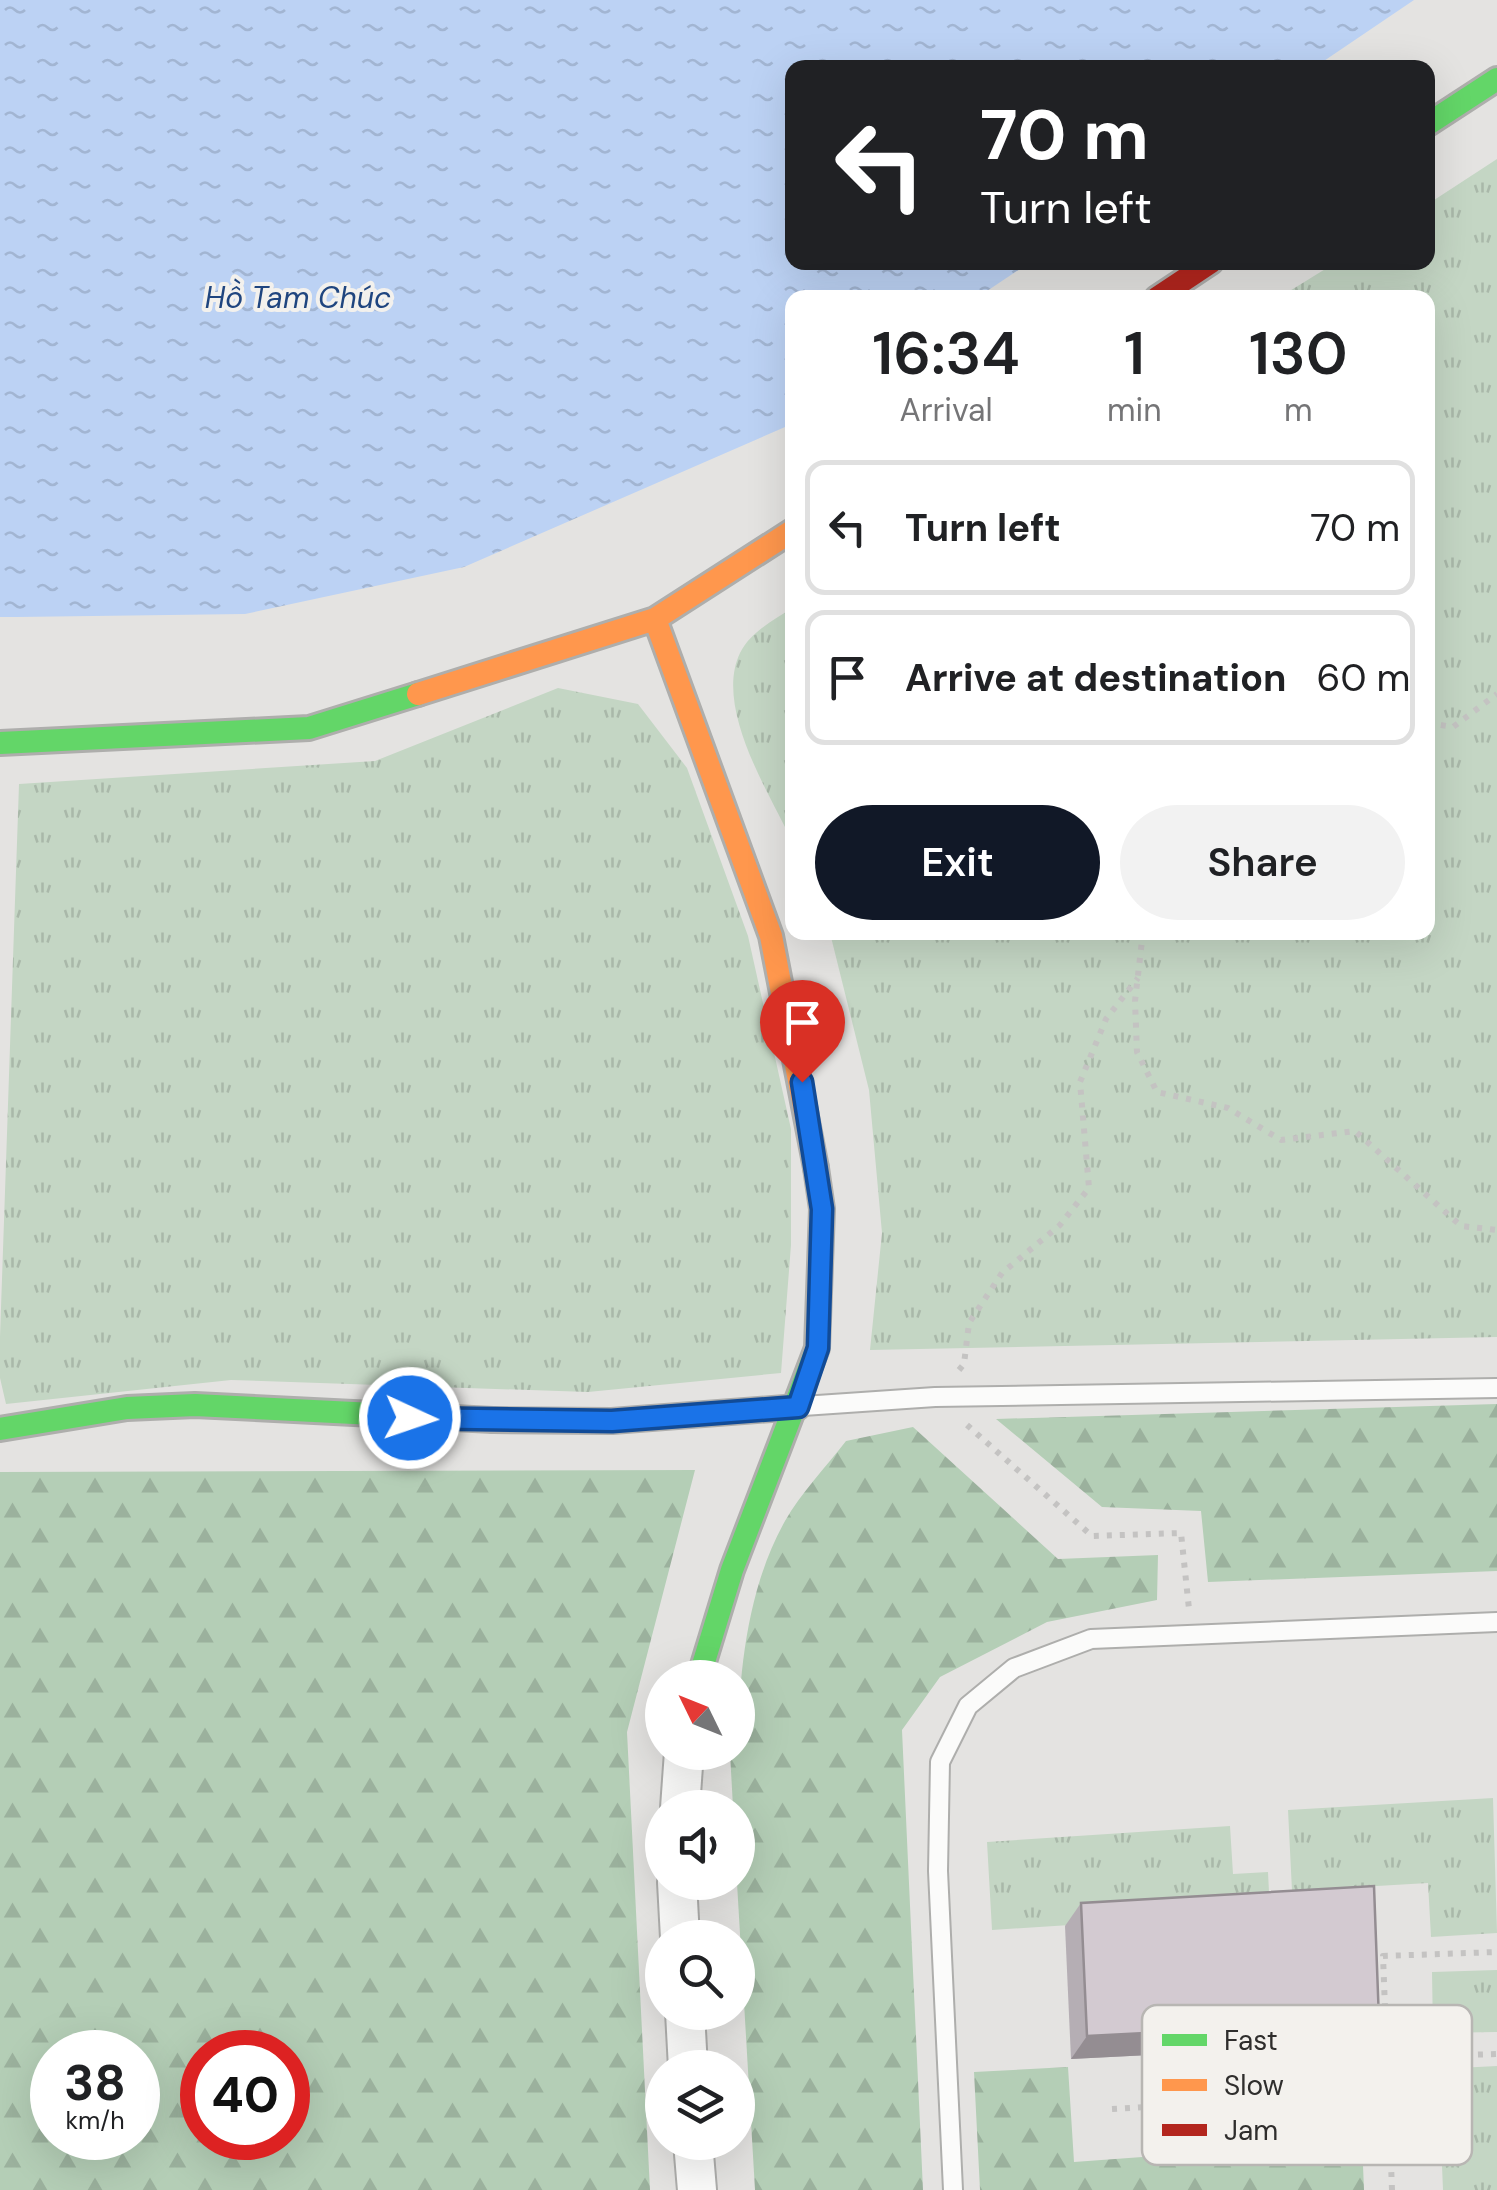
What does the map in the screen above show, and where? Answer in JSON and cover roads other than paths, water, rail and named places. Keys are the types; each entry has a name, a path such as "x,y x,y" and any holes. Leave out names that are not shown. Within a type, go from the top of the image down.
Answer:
{"street":[{"path":"1435,119 1497,79"},
{"path":"1169,290 1199,270"},
{"path":"0,743 309,728 655,619 785,535"},
{"path":"655,619 771,936 809,1119 822,1209 818,1348 732,1570 704,1660"},
{"path":"0,1429 127,1408 195,1405 444,1420 593,1421 798,1407"},
{"path":"694,2160 697,2190"}],"lane":[{"path":"798,1407 936,1396 1497,1388"},
{"path":"954,2190 938,1871 940,1762 968,1706 1014,1668 1090,1639 1497,1622"}],"water":[{"name":"Hồ Tam Chúc","path":"0,0 1414,0 1325,60 785,60 785,270 1018,270 988,290 785,290 785,427 464,567 245,614 0,617"}]}
